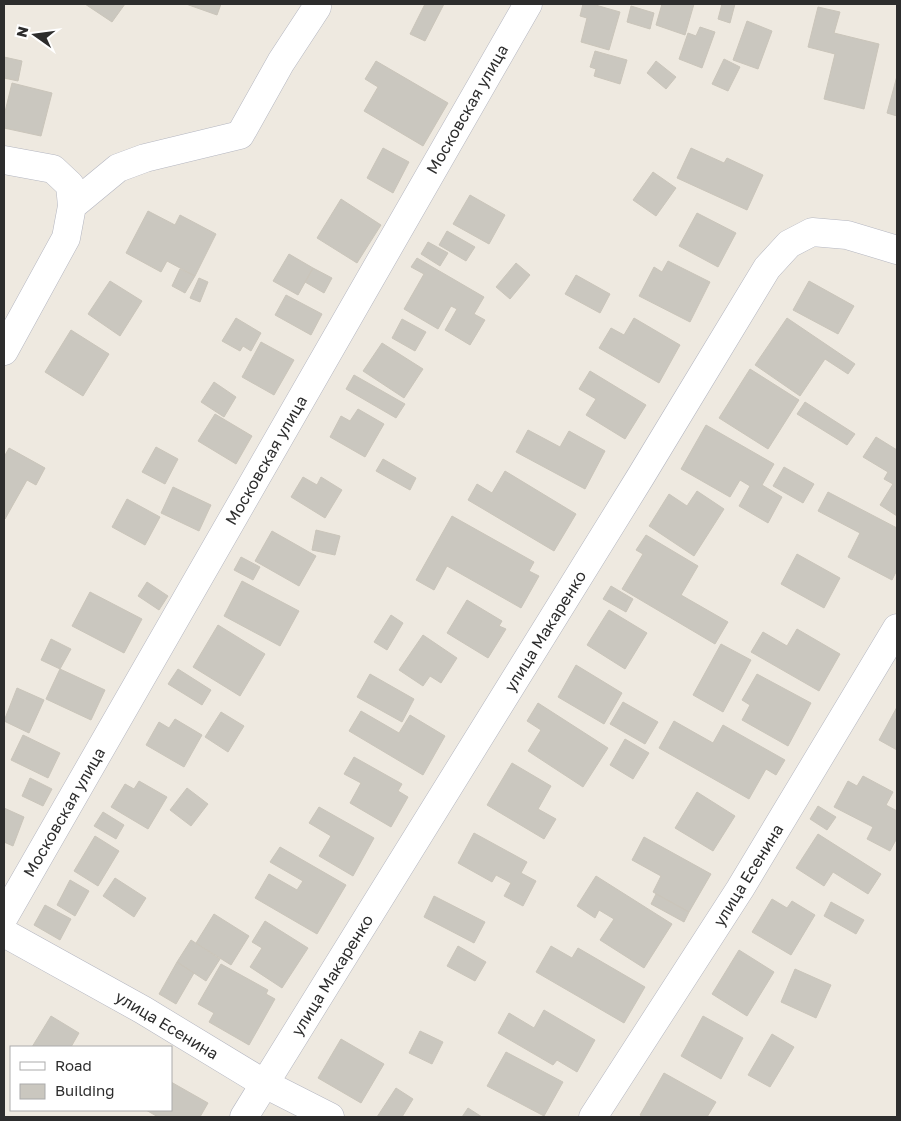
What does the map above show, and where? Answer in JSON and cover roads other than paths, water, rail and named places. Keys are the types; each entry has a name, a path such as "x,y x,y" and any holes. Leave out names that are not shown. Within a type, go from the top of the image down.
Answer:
{"street":[{"name":"Московская улица","path":"4,917 528,4"},
{"path":"72,206 118,168 145,158 240,135 281,62 317,7"},
{"path":"4,160 53,169 70,185 72,206 66,238 4,351"},
{"name":"улица Макаренко","path":"244,1117 641,476 767,268 789,244 812,232 847,235 897,250"},
{"name":"улица Есенина","path":"593,1117 740,889 897,628"},
{"name":"улица Есенина","path":"4,933 143,1010 265,1084 330,1117"}]}
